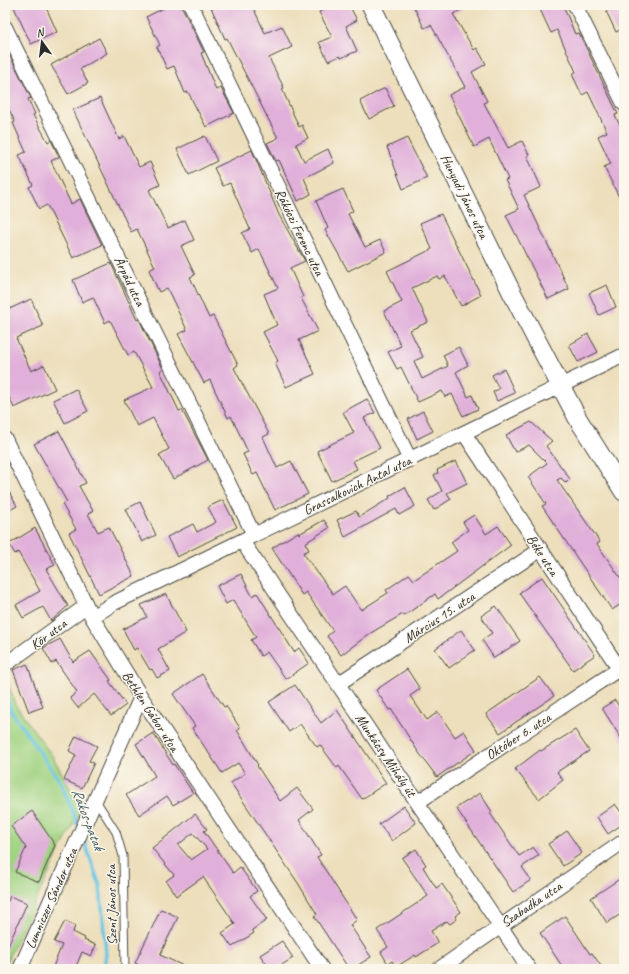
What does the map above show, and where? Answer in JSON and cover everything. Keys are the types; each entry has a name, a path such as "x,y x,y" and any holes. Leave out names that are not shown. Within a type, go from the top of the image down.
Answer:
{"street":[{"name":"Rákóczi Ferenc utca","path":"191,5 410,460"},
{"name":"Hunyadi János utca","path":"372,5 508,286 578,419 624,492"},
{"path":"576,5 624,104"},
{"name":"Árpád utca","path":"5,27 248,538"},
{"name":"Grassalkovich Antal utca","path":"89,611 114,604 624,355"},
{"name":"Béke utca","path":"464,433 622,673"},
{"name":"Bethlen Gábor utca","path":"5,439 89,611 141,697 322,969"},
{"name":"Munkácsy Mihály út","path":"248,538 338,684 530,969"},
{"name":"Március 15. utca","path":"338,684 540,550"},
{"name":"Kör utca","path":"9,662 89,611"},
{"name":"Október 6. utca","path":"418,802 622,673"},
{"name":"Lumniczer Sándor utca","path":"20,969 141,697"},
{"name":"Szabadka utca","path":"439,969 500,925 624,841"}],"lane":[{"name":"Szent János utca","path":"95,799 116,832 123,856 125,969"}],"green space":[{"path":"5,674 15,704 53,757 82,810 62,846 5,965"}],"building":[{"path":"13,5 45,5 57,32 31,44"},
{"path":"170,5 181,5 204,52 201,53 216,90 221,88 234,113 206,127 188,92 185,93 174,66 167,69 157,47 160,45 146,17"},
{"path":"210,5 252,5 265,33 282,26 292,47 269,58 284,88 282,89 299,127 302,125 308,138 296,144 304,161 328,149 334,163 304,178 311,194 298,201 279,160 276,161 267,143 278,138 227,38 225,39"},
{"path":"333,5 349,5 357,20 346,26 357,51 341,58 340,56 328,61 319,42 332,37 319,12"},
{"path":"413,5 471,5 453,14 474,50 477,48 486,64 472,72 487,101 484,103 508,148 522,141 529,155 527,156 541,187 524,195 569,289 548,299 506,215 519,209 505,180 508,179 489,139 474,147 449,95 465,87 431,25 424,28"},
{"path":"538,5 563,5 575,34 579,33 618,114 615,115 624,134 624,207 604,167 611,164 598,136 607,132 588,92 582,95 572,74 576,72 557,30 551,33"},
{"path":"618,5 624,5 624,28 616,32 606,11"},
{"path":"99,38 107,53 80,69 88,83 68,94 51,65"},
{"path":"5,46 31,98 28,99 35,114 33,115 48,142 51,140 59,157 51,161 71,204 80,199 102,245 73,258 47,205 39,209 29,187 33,185 19,155 26,152 13,123 15,122 5,101"},
{"path":"385,88 394,106 369,119 360,101"},
{"path":"100,98 119,139 124,136 139,167 150,162 160,185 149,190 168,228 185,220 194,240 181,246 195,275 190,277 209,318 213,316 238,365 234,368 269,434 263,437 277,468 291,461 308,494 275,510 257,473 253,475 243,454 248,452 231,416 228,418 210,380 204,383 178,334 187,330 167,288 159,292 149,270 155,267 137,229 131,232 73,110"},
{"path":"205,136 217,161 189,175 177,149"},
{"path":"407,138 427,178 403,189 387,147"},
{"path":"252,150 279,215 305,261 290,268 303,297 301,298 318,331 299,340 315,374 286,387 275,363 278,361 263,332 277,325 264,294 278,288 259,249 252,253 242,233 250,229 230,183 223,186 214,168"},
{"path":"343,189 353,211 348,214 365,247 380,240 386,252 348,271 325,230 328,228 316,201"},
{"path":"441,214 481,295 461,306 445,276 439,279 437,276 412,288 428,322 410,330 423,357 414,361 422,379 448,366 443,355 459,347 468,365 456,372 468,397 472,395 478,409 463,416 452,394 445,397 442,391 418,402 401,367 397,369 388,352 401,346 384,311 402,302 387,271 432,249 420,223"},
{"path":"111,263 137,320 139,319 163,369 160,371 179,411 182,410 208,460 173,479 159,455 169,449 153,418 137,426 124,400 153,387 134,352 128,355 110,320 105,323 93,297 82,302 73,280"},
{"path":"607,285 616,307 599,315 589,293"},
{"path":"31,299 43,326 16,338 31,371 44,365 55,389 14,408 5,388 5,311"},
{"path":"588,334 598,352 578,362 569,345"},
{"path":"504,369 515,393 497,401 493,392 499,389 492,375"},
{"path":"76,389 88,411 65,423 53,400"},
{"path":"367,399 375,413 364,418 380,448 353,461 357,469 332,481 317,451 354,433 343,412"},
{"path":"423,411 433,431 417,439 408,419"},
{"path":"531,422 552,441 546,446 570,479 566,483 561,478 557,480 600,542 597,544 624,583 624,602 612,610 542,506 546,504 528,477 547,463 529,445 515,452 506,435"},
{"path":"59,431 86,483 79,486 93,511 88,514 98,532 109,527 134,576 99,594 69,533 76,529 62,504 67,502 34,444"},
{"path":"456,461 467,483 447,493 451,499 434,510 428,500 442,491 434,475 438,473 437,470"},
{"path":"5,485 17,506 5,513"},
{"path":"405,487 415,506 399,515 396,509 345,537 337,520 356,511 359,517 390,498 389,496"},
{"path":"223,500 237,527 177,557 167,537 193,524 197,532 216,522 208,507"},
{"path":"140,502 156,535 142,542 126,509"},
{"path":"474,515 486,534 498,526 511,545 438,599 435,594 404,616 403,614 369,634 341,655 327,636 333,631 306,592 302,595 272,548 298,532 299,534 324,520 329,528 305,543 309,550 303,553 333,594 345,586 361,610 388,593 386,590 409,574 414,580 457,551 451,542 468,530 463,522"},
{"path":"35,528 55,565 46,569 68,606 51,621 43,607 23,618 16,605 40,591 18,552 15,554 9,544"},
{"path":"241,574 252,596 257,593 294,652 299,648 309,663 286,679 267,652 261,656 251,640 256,637 233,600 226,604 217,586"},
{"path":"542,577 595,655 573,670 519,593"},
{"path":"166,594 186,632 158,649 170,671 157,678 152,669 150,670 137,648 134,650 123,629 147,617 141,605"},
{"path":"496,606 520,641 494,658 482,640 492,633 481,616"},
{"path":"461,630 475,650 449,668 435,649"},
{"path":"60,639 73,662 90,651 111,680 109,681 126,705 111,716 94,694 78,708 70,698 77,692 56,661 52,664 43,648"},
{"path":"27,664 43,707 29,712 13,670"},
{"path":"407,669 420,689 410,696 427,720 438,712 455,737 464,731 476,750 437,777 417,750 391,709 389,710 376,690"},
{"path":"202,674 224,707 226,706 240,728 237,730 258,765 257,766 280,801 297,788 313,809 299,820 321,855 317,857 357,920 350,925 371,957 352,969 349,969 314,916 317,914 298,883 231,783 245,773 238,763 222,773 192,728 195,726 173,694"},
{"path":"540,677 554,696 500,733 486,714"},
{"path":"295,685 321,723 337,710 386,783 362,799 339,766 337,768 320,745 317,747 300,724 289,732 269,702"},
{"path":"615,700 624,714 624,743 602,708"},
{"path":"575,730 589,751 557,772 563,780 539,799 515,769 540,750 541,751"},
{"path":"153,733 193,793 173,805 167,796 139,815 126,795 155,776 136,744"},
{"path":"76,736 97,746 89,761 94,763 82,788 64,780 76,755 69,751"},
{"path":"480,793 492,812 490,813 519,856 533,847 539,855 522,867 531,880 513,892 456,808"},
{"path":"615,804 624,816 624,823 608,834 597,817"},
{"path":"404,806 416,823 392,841 379,824"},
{"path":"32,811 55,845 39,882 15,872 26,848 11,826"},
{"path":"195,814 207,829 204,831 233,873 240,867 257,891 250,896 267,920 252,930 254,933 232,947 222,933 235,924 203,877 176,896 166,881 174,875 152,848","holes":["193,833 207,849 191,860 178,845"]},
{"path":"567,831 582,853 563,866 548,844"},
{"path":"416,849 426,865 423,867 436,888 442,884 461,912 455,916 457,919 450,924 447,921 431,931 438,943 416,957 415,955 396,967 392,961 388,964 381,952 388,947 377,930 428,896 402,858"},
{"path":"624,876 624,912 607,923 591,898"},
{"path":"10,896 27,903 5,953 5,900 8,901"},
{"path":"161,909 178,917 160,955 190,969 147,969 135,963"},
{"path":"565,916 590,954 592,953 603,969 564,969 540,933"},
{"path":"65,921 75,926 73,932 85,938 84,940 96,945 91,956 82,952 75,969 52,969 62,945 54,942"},
{"path":"282,941 293,958 275,969 270,969 260,955"}],"waterway":[{"name":"Rákos-patak","path":"5,692 11,711 61,783 79,827"},
{"name":"Rákos-patak","path":"83,838 100,886 106,953 104,969"}]}
